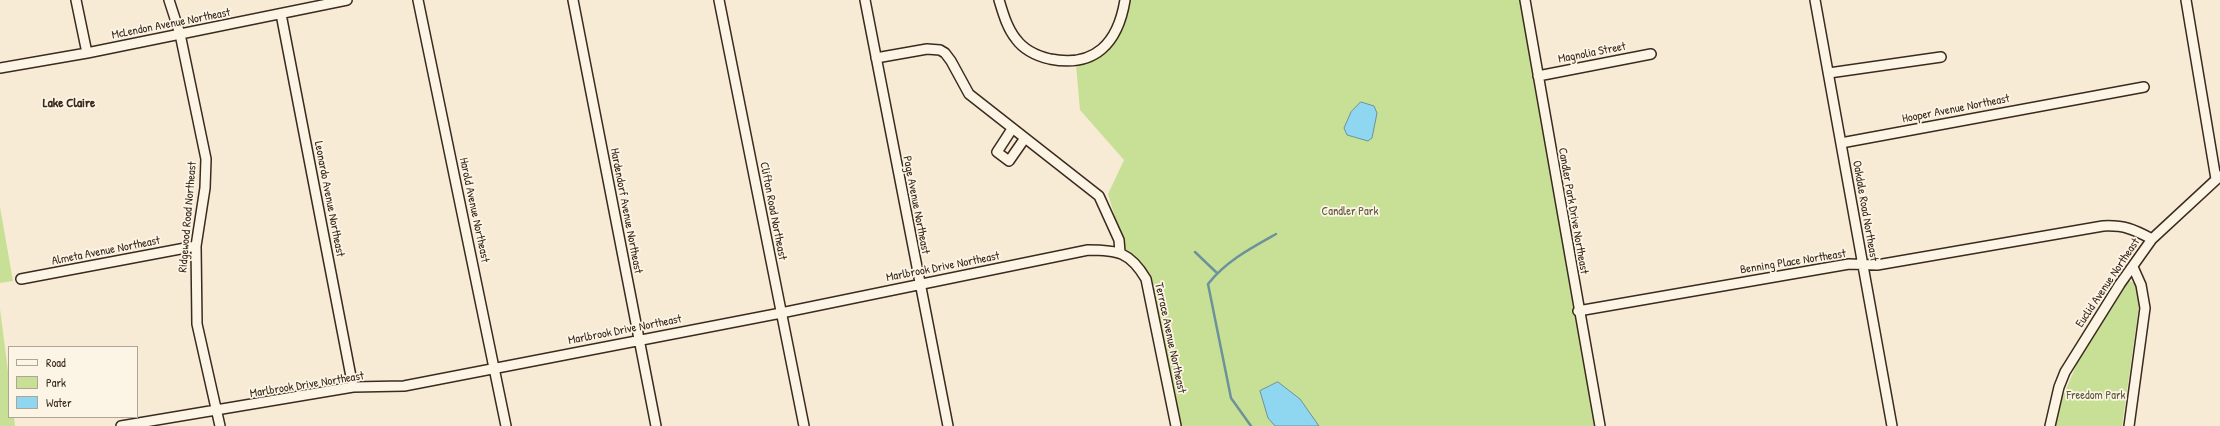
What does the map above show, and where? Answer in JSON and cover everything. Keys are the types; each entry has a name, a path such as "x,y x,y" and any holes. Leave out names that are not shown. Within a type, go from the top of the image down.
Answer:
{"street":[{"path":"76,0 87,53"},
{"name":"Ridgewood Road Northeast","path":"169,0 180,34 206,159 205,188 196,246 197,324 220,426"},
{"name":"McLendon Avenue Northeast","path":"0,68 87,53 347,0"},
{"name":"Harold Avenue Northeast","path":"418,0 506,426"},
{"name":"Hardendorf Avenue Northeast","path":"573,0 656,426"},
{"name":"Clifton Road Northeast","path":"719,0 804,426"},
{"name":"Page Avenue Northeast","path":"865,0 919,284 948,426"},
{"path":"999,0 1004,16 1016,39 1026,50 1043,57 1067,61 1079,61 1094,56 1109,43 1120,24 1124,0"},
{"name":"Candler Park Drive Northeast","path":"1525,0 1578,311 1600,426"},
{"name":"Oakdale Road Northeast","path":"1815,0 1892,426"},
{"path":"2186,0 2218,177"},
{"name":"Leonardo Avenue Northeast","path":"281,14 353,387"},
{"path":"876,58 927,49 940,50 948,56 969,94 1099,196 1119,240 1120,252"},
{"name":"Magnolia Street","path":"1538,76 1651,54"},
{"path":"1829,73 1941,57"},
{"name":"Hooper Avenue Northeast","path":"1841,143 2144,87"},
{"path":"1012,129 997,152 1009,160 1025,138"},
{"name":"Euclid Avenue Northeast","path":"2050,426 2059,387 2065,372 2116,290 2152,240 2218,177"},
{"name":"Benning Place Northeast","path":"1578,311 1849,264 1877,265 2103,226 2119,225 2132,228 2152,240"},
{"name":"Almeta Avenue Northeast","path":"21,279 196,246"},
{"name":"Marlbrook Drive Northeast","path":"121,426 353,387 404,386 639,339 781,313 1088,250 1120,252"},
{"name":"Terrace Avenue Northeast","path":"1120,252 1140,269 1146,280 1176,426"},
{"path":"2129,426 2145,308 2141,286 2133,267"}],"green space":[{"name":"Candler Park","path":"1127,0 1527,0 1603,426 1177,426 1148,278 1124,247 1108,194 1124,160 1080,110 1076,65 1108,48 1123,25"},
{"path":"0,207 13,281 0,283"},
{"name":"Freedom Park","path":"2130,281 2136,284 2139,294 2139,306 2122,426 2053,426 2061,401 2081,354 2125,285"},
{"path":"0,309 8,371 8,418 14,418 15,426 0,426"}],"water":[{"path":"1361,102 1374,106 1377,113 1372,138 1368,141 1347,135 1344,128 1351,112"},
{"path":"1278,382 1300,399 1319,426 1275,426 1268,418 1260,391"}],"waterway":[{"path":"1251,426 1231,398 1208,284 1231,262 1248,250 1276,234"},
{"path":"1195,252 1217,273"}],"district":[{"name":"Lake Claire","path":"69,104"}]}
